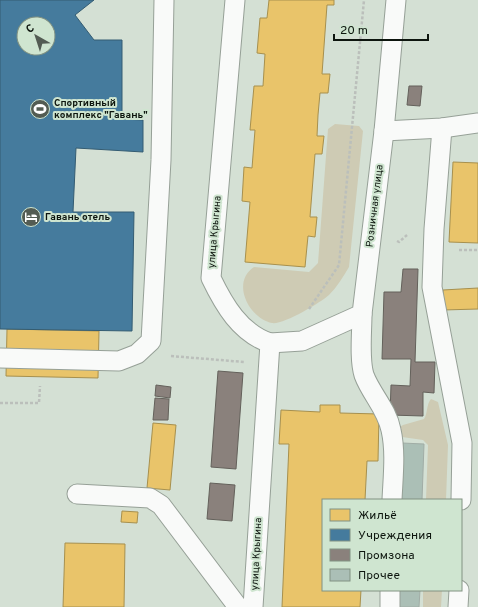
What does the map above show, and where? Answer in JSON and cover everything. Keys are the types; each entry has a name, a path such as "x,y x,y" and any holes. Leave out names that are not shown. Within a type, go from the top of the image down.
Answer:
{"lane":[{"path":"0,358 119,361 137,354 151,341 161,160 164,0"},
{"name":"улица Крыгина","path":"235,0 211,278 221,298 239,323 251,335 277,343 268,365 254,607"},
{"name":"Розничная улица","path":"392,499 394,443 391,428 382,406 364,375 362,365 362,314 384,131 396,0"},
{"path":"384,131 442,128 478,123"},
{"path":"442,128 434,229 432,286 462,443 461,499"},
{"path":"277,343 302,341 362,314"},
{"path":"77,494 150,498 161,505 238,607"},
{"path":"390,591 390,607"},
{"path":"458,607 459,591"}],"path":[{"path":"277,343 339,265 364,0"},
{"path":"151,341 166,343 164,355 268,365"},
{"path":"0,403 39,403"}],"shaded area":[{"path":"335,124 359,126 363,131 349,267 335,289 324,299 284,321 272,323 264,320 250,308 243,291 244,282 247,274 254,267 309,272 318,263 328,129"},
{"path":"431,399 438,402 448,445 446,499 426,499 428,445 423,440 402,437 398,428 424,419"},
{"path":"423,591 442,591 441,607 423,607"}],"building: Жильё":[{"path":"269,0 334,0 334,5 327,5 322,74 330,74 328,93 320,93 318,115 317,136 324,136 322,154 315,154 310,217 317,217 315,237 308,236 305,267 245,262 250,202 242,201 244,167 252,168 255,130 250,130 254,86 263,86 265,54 257,53 260,18 267,18"},
{"path":"453,162 478,163 478,243 449,242"},
{"path":"478,288 478,309 443,310 443,290"},
{"path":"7,329 99,331 98,378 6,376"},
{"path":"320,405 340,405 340,413 379,414 378,461 367,461 365,499 322,499 322,591 361,591 360,607 282,607 289,444 279,444 281,410 320,412"},
{"path":"153,423 176,425 170,490 147,488"},
{"path":"122,511 138,512 137,523 121,522"},
{"path":"65,543 125,544 124,607 63,607"}],"building: Учреждения":[{"path":"0,0 94,0 75,15 94,40 122,40 122,119 143,120 143,152 76,148 73,212 134,212 132,331 0,329"}],"building: Промзона":[{"path":"409,86 422,86 420,106 407,105"},
{"path":"403,269 418,269 415,362 435,362 434,393 423,392 423,416 390,415 391,385 410,386 411,359 382,359 384,292 401,292"},
{"path":"218,371 243,373 236,469 211,467"},
{"path":"156,385 171,387 170,398 155,396"},
{"path":"155,398 169,399 168,420 153,420"},
{"path":"210,483 235,485 232,521 207,519"}],"building: Прочее":[{"path":"402,443 424,444 422,499 400,499"},
{"path":"398,591 420,591 419,607 397,607"}],"place":[{"name":"Спортивный комплекс \"Гавань\"","path":"40,109"},
{"name":"Гавань отель","path":"31,217"}]}
